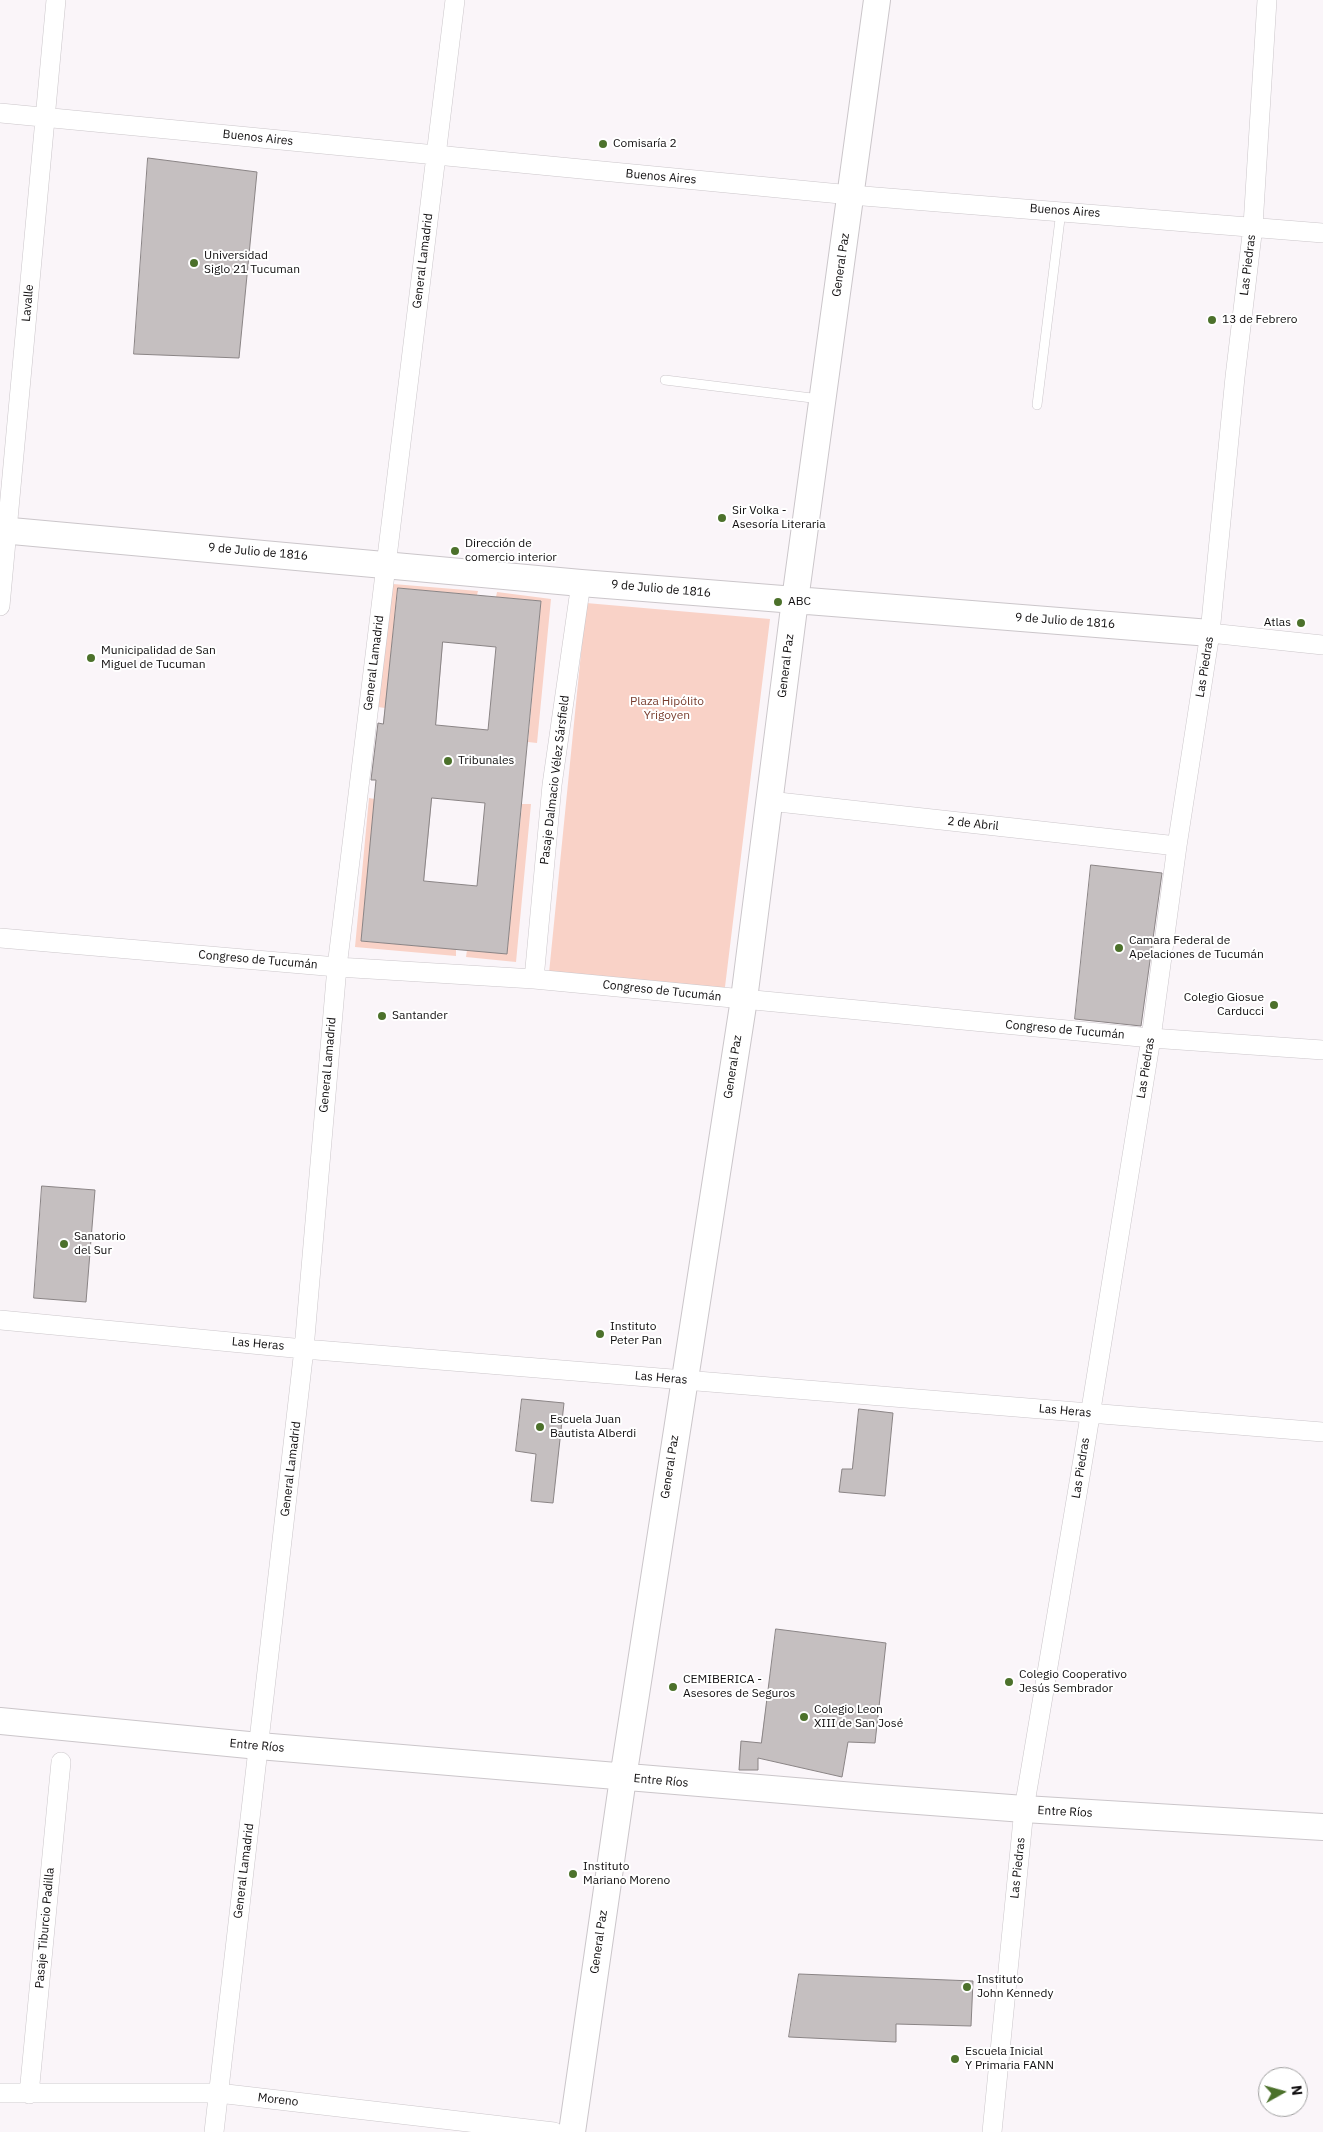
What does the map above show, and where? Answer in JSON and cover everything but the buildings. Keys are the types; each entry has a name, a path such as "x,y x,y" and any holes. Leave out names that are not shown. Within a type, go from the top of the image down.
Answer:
{"street":[{"name":"Lavalle","path":"0,606 4,530 56,0"},
{"name":"General Lamadrid","path":"214,2132 304,1349 337,967 455,0"},
{"name":"General Paz","path":"572,2132 623,1778 744,999 795,600 877,0"},
{"name":"Las Piedras","path":"992,2132 1024,1810 1151,1038 1176,846 1210,633 1235,377 1253,226 1267,0"},
{"name":"Buenos Aires","path":"0,113 851,195 1323,233"},
{"name":"9 de Julio de 1816","path":"4,530 580,583 1210,633 1323,645"},
{"name":"Pasaje Dalmacio Vélez Sársfield","path":"534,979 552,785 580,583"},
{"name":"2 de Abril","path":"769,801 1176,846"},
{"name":"Congreso de Tucumán","path":"0,938 337,967 534,979 1151,1038 1323,1050"},
{"name":"Las Heras","path":"0,1320 304,1349 1323,1432"},
{"name":"Entre Ríos","path":"0,1721 623,1778 1024,1810 1323,1826"},
{"name":"Pasaje Tiburcio Padilla","path":"29,2094 61,1762"},
{"name":"Moreno","path":"0,2093 218,2093 554,2132"}],"lane":[{"path":"1038,405 1061,211"},
{"path":"665,380 822,400"}],"green space":[{"path":"393,584 478,591 477,595 398,588 385,708 378,707"},
{"path":"497,592 551,599 537,743 528,742 541,601 496,597"},
{"name":"Plaza Hipólito Yrigoyen","path":"586,603 770,619 724,995 549,973"},
{"path":"369,798 375,799 361,941 456,949 456,956 355,947"},
{"path":"522,804 531,804 516,962 466,957 467,950 507,953"}],"place":[{"name":"Comisaría 2","path":"603,144"},
{"name":"Universidad Siglo 21 Tucuman","path":"194,263"},
{"name":"13 de Febrero","path":"1212,320"},
{"name":"Sir Volka - Asesoría Literaria","path":"722,518"},
{"name":"Dirección de comercio interior","path":"455,551"},
{"name":"ABC","path":"778,602"},
{"name":"Atlas","path":"1301,623"},
{"name":"Municipalidad de San Miguel de Tucuman","path":"91,658"},
{"name":"Tribunales","path":"448,761"},
{"name":"Camara Federal de Apelaciones de Tucumán","path":"1119,948"},
{"name":"Colegio Giosue Carducci","path":"1274,1005"},
{"name":"Santander","path":"382,1016"},
{"name":"Sanatorio del Sur","path":"64,1244"},
{"name":"Instituto Peter Pan","path":"600,1334"},
{"name":"Escuela Juan Bautista Alberdi","path":"540,1427"},
{"name":"Colegio Cooperativo Jesús Sembrador","path":"1009,1682"},
{"name":"CEMIBERICA - Asesores de Seguros","path":"673,1687"},
{"name":"Colegio Leon XIII de San José","path":"804,1717"},
{"name":"Instituto Mariano Moreno","path":"573,1874"},
{"name":"Instituto John Kennedy","path":"967,1987"},
{"name":"Escuela Inicial Y Primaria FANN","path":"955,2059"}]}
